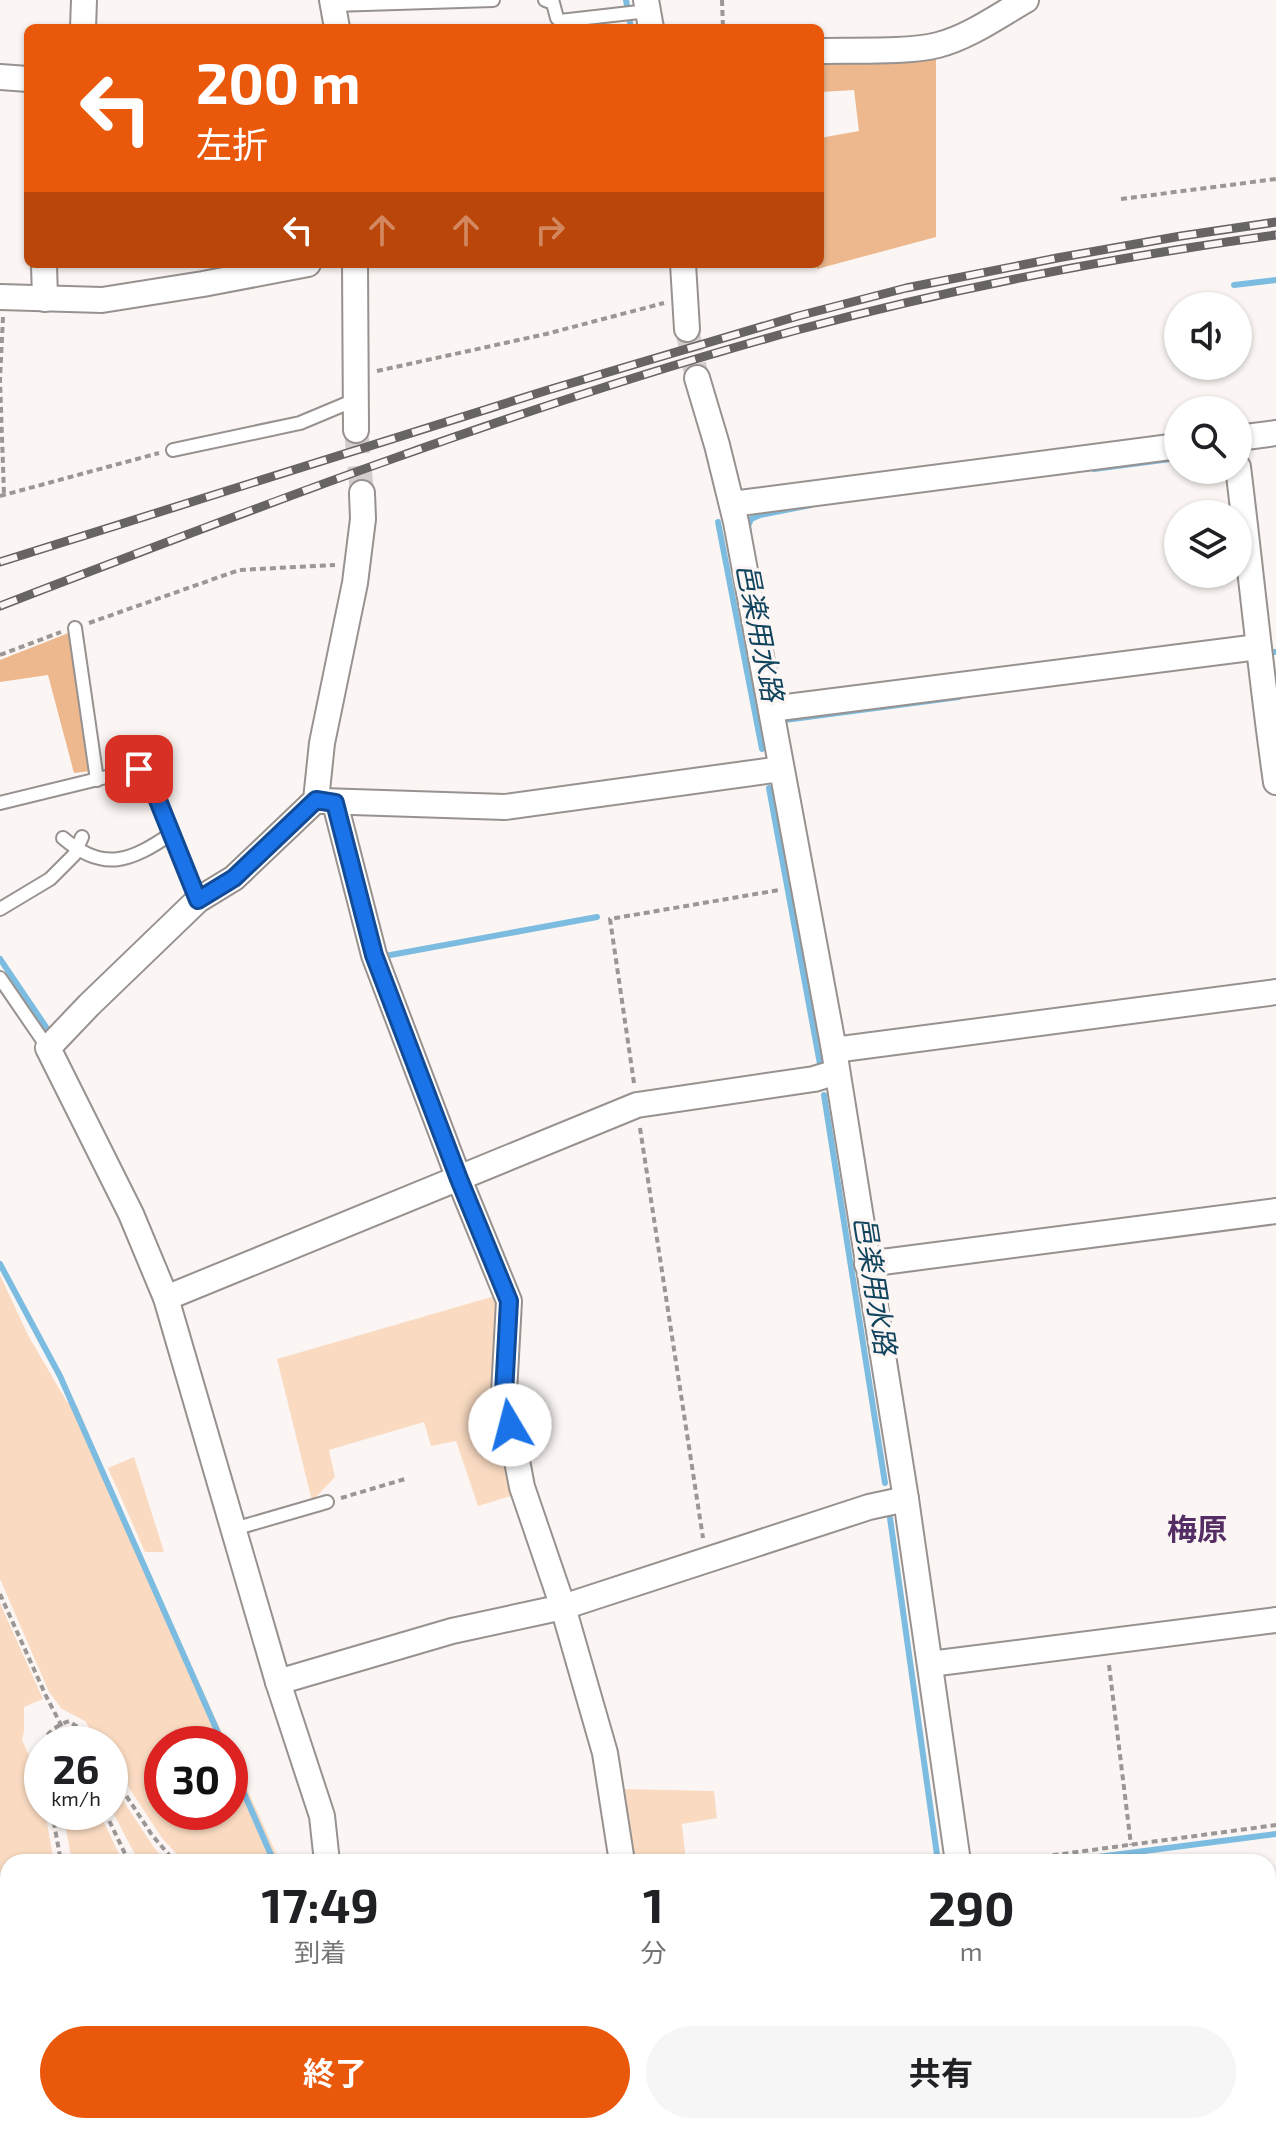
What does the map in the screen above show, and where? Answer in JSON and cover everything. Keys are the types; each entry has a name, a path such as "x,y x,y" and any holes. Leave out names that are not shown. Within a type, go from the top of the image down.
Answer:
{"street":[{"path":"83,24 84,0"},
{"path":"824,51 923,48 940,44 1026,0"},
{"path":"0,77 24,79"},
{"path":"44,268 45,299"},
{"path":"2,297 102,300 287,268"},
{"path":"355,268 356,430"},
{"path":"683,268 687,329"},
{"path":"697,378 732,504 836,1061 906,1499 957,1854"},
{"path":"1252,436 1276,433"},
{"path":"732,504 1164,448"},
{"path":"1240,484 1276,782"},
{"path":"362,493 363,519 357,567 322,743 325,802 374,955 509,1301 504,1393 522,1487 563,1607 605,1753 621,1854"},
{"path":"771,709 1258,647"},
{"path":"326,1854 322,1816 278,1682 166,1298 131,1214 48,1048 198,900 234,878 325,802 505,807 781,769"},
{"path":"166,1298 637,1105 814,1079 836,1061 1276,992"},
{"path":"867,1264 1276,1211"},
{"path":"278,1682 452,1631 563,1607 869,1507 906,1499"},
{"path":"930,1664 1276,1620"}],"lane":[{"path":"334,11 493,0"},
{"path":"545,0 553,3 560,24 648,13"},
{"path":"173,450 300,423 355,388"},
{"path":"75,628 97,780"},
{"path":"0,803 139,769 147,773 198,900"},
{"path":"63,838 79,843 96,859 116,860 142,853 171,834"},
{"path":"0,909 50,879 74,855 79,843"},
{"path":"0,978 48,1048"},
{"path":"234,1529 327,1502"}],"path":[{"path":"722,0 723,24"},
{"path":"1121,199 1276,179"},
{"path":"2,297 2,495 173,450"},
{"path":"355,388 686,297"},
{"path":"0,655 239,570 330,564 357,567"},
{"path":"707,1560 610,919 779,890"},
{"path":"327,1502 405,1479"},
{"path":"0,1594 60,1724"},
{"path":"1106,1641 1131,1845"},
{"path":"57,1726 69,1721 78,1726"},
{"path":"128,1798 168,1854"},
{"path":"1063,1854 1276,1825"},
{"path":"55,1830 60,1854"},
{"path":"114,1830 125,1854"}],"shaded area":[{"path":"936,55 936,237 824,267 824,137 859,131 854,90 824,92 824,61"},
{"path":"71,632 91,771 74,773 48,675 0,682 0,660"},
{"path":"0,1275 28,1335 67,1402 77,1406 219,1726 144,1726 144,1811 128,1786 128,1726 88,1726 85,1721 62,1709 49,1692 0,1579"},
{"path":"495,1296 495,1400 511,1496 478,1506 456,1441 431,1446 424,1422 329,1450 335,1477 312,1501 277,1359"},
{"path":"134,1457 164,1552 145,1552 108,1468"},
{"path":"0,1603 43,1699 24,1707 24,1830 48,1830 53,1854 0,1854"},
{"path":"624,1789 714,1791 717,1818 682,1824 685,1854 631,1854"},
{"path":"248,1791 276,1854 177,1854 157,1830 248,1830"},
{"path":"128,1808 160,1854 135,1854 122,1830 128,1830"},
{"path":"66,1830 108,1830 119,1854 71,1854"}],"waterway":[{"name":"邑楽用水路","path":"626,0 630,24"},
{"path":"1234,285 1276,280"},
{"path":"1094,469 1164,460"},
{"path":"749,533 751,519 811,505"},
{"name":"邑楽用水路","path":"718,522 762,749"},
{"path":"785,720 959,697"},
{"name":"邑楽用水路","path":"769,788 820,1064"},
{"path":"385,956 597,917"},
{"path":"0,959 46,1027"},
{"name":"邑楽用水路","path":"824,1095 885,1483"},
{"path":"0,1264 60,1376 215,1726"},
{"name":"邑楽用水路","path":"890,1518 937,1854"},
{"path":"248,1802 271,1854"},
{"path":"1121,1854 1276,1834"}],"tunnel":[{"path":"687,329 697,378"},
{"path":"356,430 362,493"}],"railway":[{"path":"0,562 548,390 798,316 906,288 1057,258 1276,222"},
{"path":"0,606 395,458 696,359 797,330 975,287 1155,253 1276,235"}],"district":[{"name":"梅原","path":"1197,1528"}],"route":[{"path":"139,769 147,773 198,900 234,878 316,800 335,803 374,955 509,1301 504,1393 510,1425"}]}
